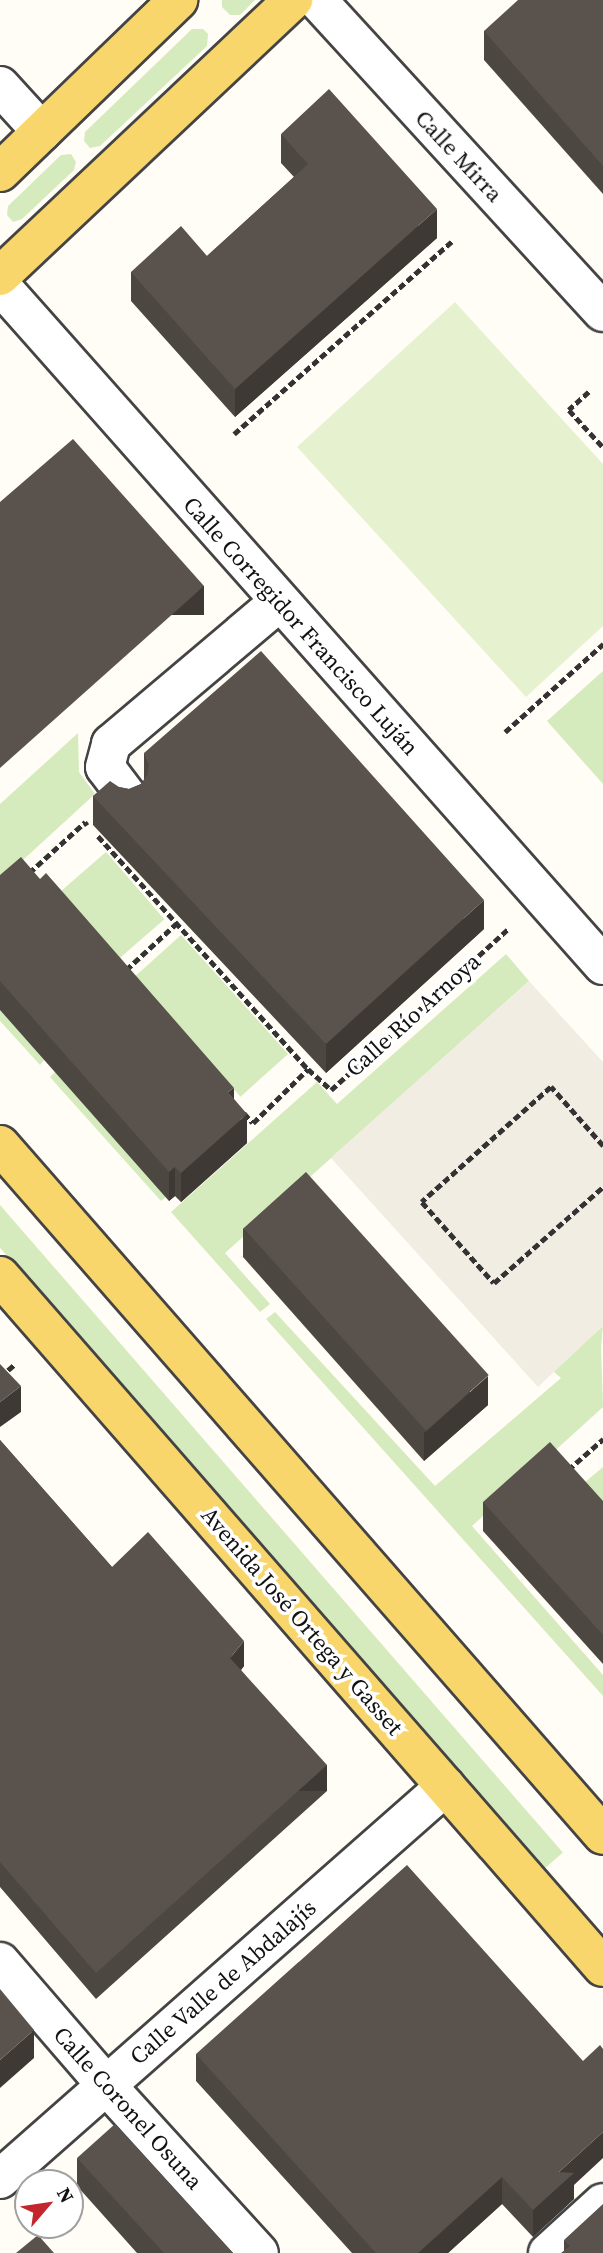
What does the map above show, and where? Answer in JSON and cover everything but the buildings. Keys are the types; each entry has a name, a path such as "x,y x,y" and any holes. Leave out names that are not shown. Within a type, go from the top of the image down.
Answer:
{"main road":[{"path":"0,172 178,0"},
{"path":"0,276 293,0"},
{"path":"0,1144 603,1835"},
{"name":"Avenida José Ortega y Gasset","path":"0,1276 603,1967"}],"street":[{"name":"Calle Mirra","path":"317,0 603,312"},
{"path":"0,86 42,132"},
{"name":"Calle Corregidor Francisco Luján","path":"0,285 603,965"},
{"path":"127,796 105,767 111,744 279,602"},
{"name":"Calle Valle de Abdalajís","path":"0,2179 446,1786"},
{"name":"Calle Coronel Osuna","path":"0,1962 106,2085 259,2253"},
{"path":"548,2253 603,2203"}],"path":[{"path":"234,434 453,240"},
{"path":"589,392 569,410 603,447"},
{"path":"505,732 603,644"},
{"path":"37,885 28,875 85,822 308,1069"},
{"name":"Calle Río Arnoya","path":"235,1103 253,1123 308,1069 331,1090 543,896"},
{"path":"119,975 177,923"},
{"path":"603,1146 551,1087 422,1202 494,1283 603,1187"},
{"path":"575,1482 566,1472 603,1439"}],"green space":[{"path":"222,0 255,0 240,15 230,15 222,7"},
{"path":"192,29 203,29 208,34 207,46 100,146 90,148 84,141 85,132"},
{"path":"71,154 76,162 74,170 22,219 13,222 7,215 8,206 61,155"},
{"path":"455,302 603,464 603,626 526,697 297,447"},
{"path":"603,671 603,784 547,721"},
{"path":"78,733 79,772 95,794 0,881 0,804"},
{"path":"106,852 164,919 117,961 58,893"},
{"path":"181,935 288,1054 240,1097 133,978"},
{"path":"506,954 529,981 225,1253 270,1304 260,1312 171,1212 317,1082 337,1104"},
{"path":"0,1008 45,1059 40,1065 0,1021"},
{"path":"56,1071 168,1195 161,1201 50,1077"},
{"path":"0,1205 563,1853 542,1871 0,1248"},
{"path":"275,1312 435,1486 561,1378 553,1371 603,1326 603,1407 472,1526 603,1675 603,1696 266,1319"},
{"path":"603,1467 603,1505 584,1483"}],"shaded area":[{"path":"529,981 603,1062 603,1326 538,1387 331,1158"}]}
